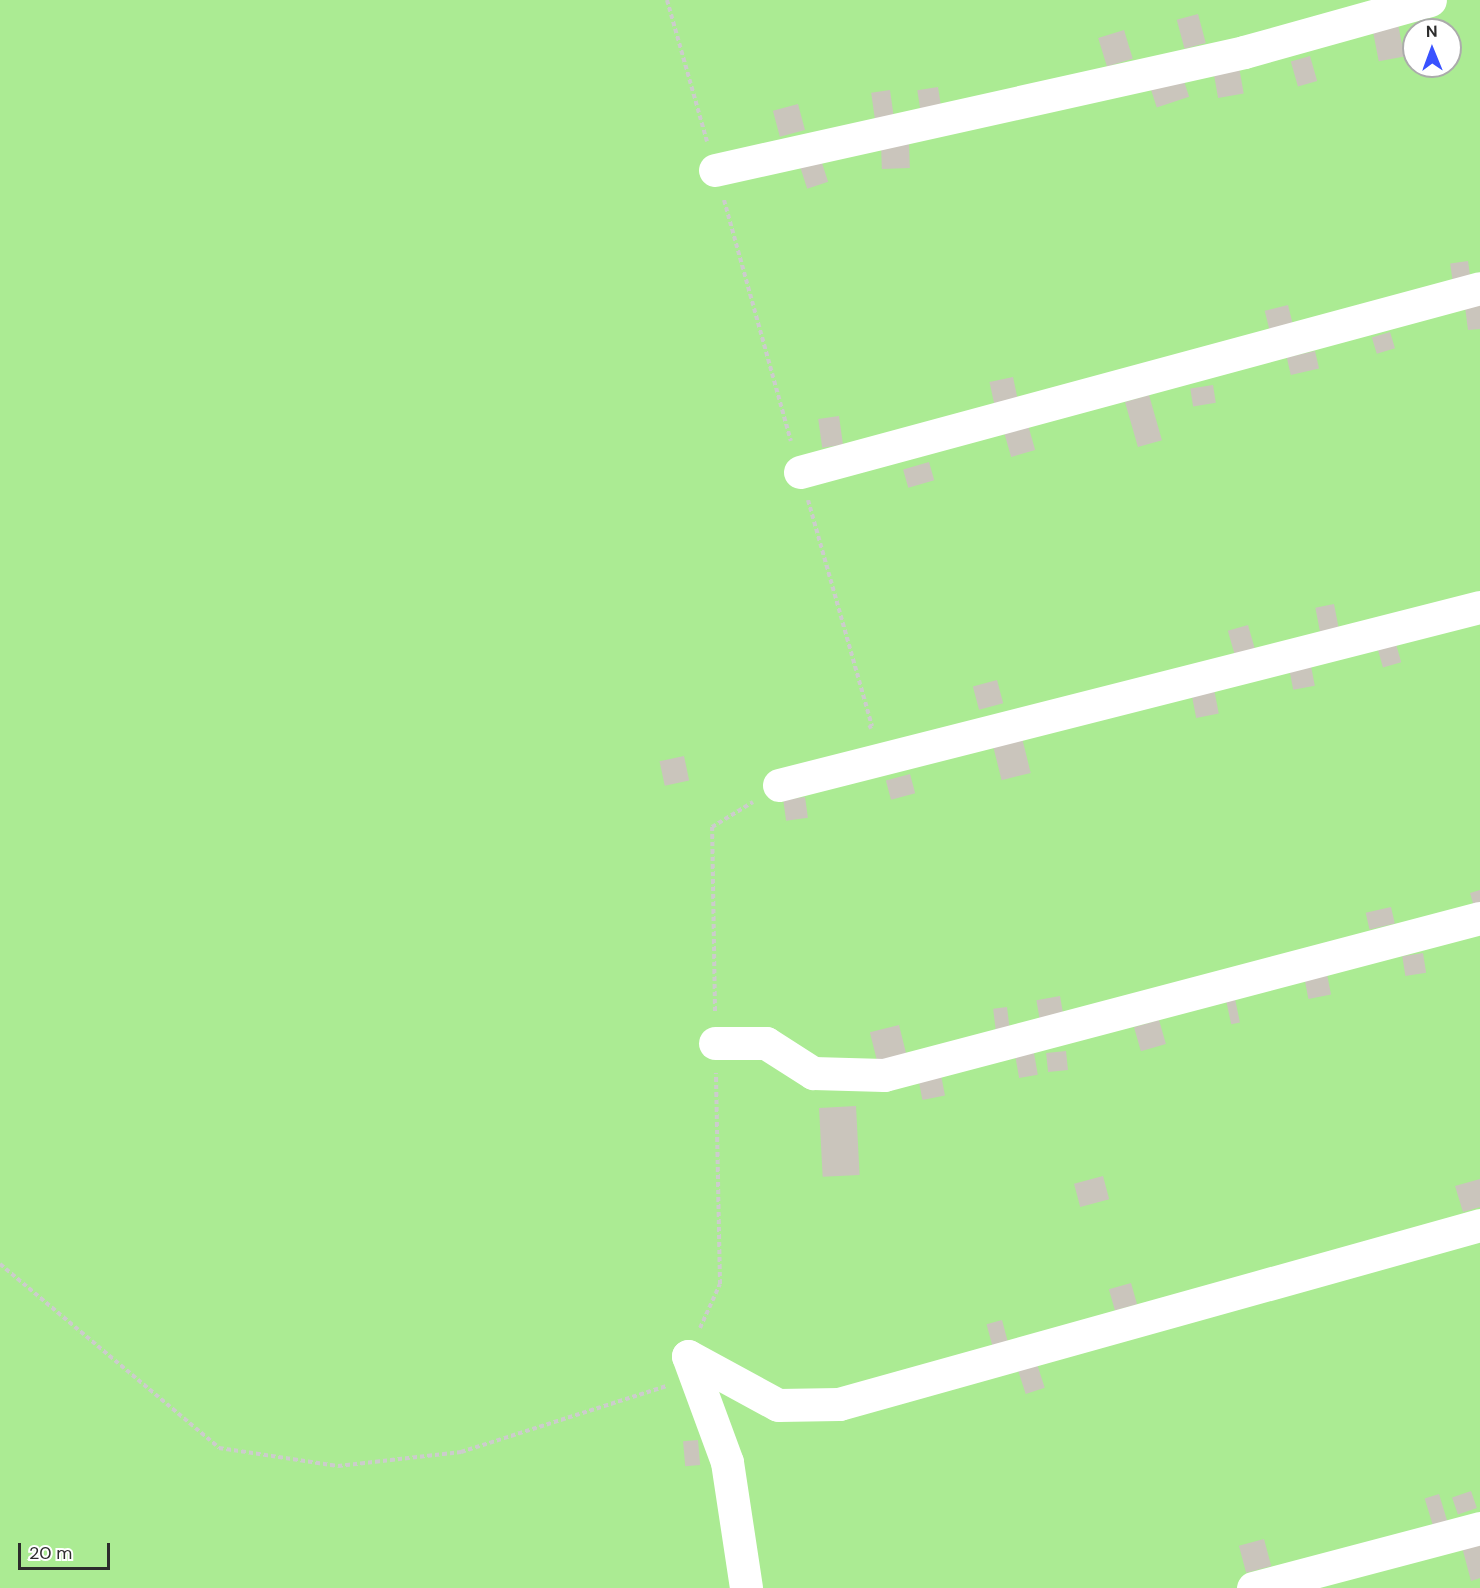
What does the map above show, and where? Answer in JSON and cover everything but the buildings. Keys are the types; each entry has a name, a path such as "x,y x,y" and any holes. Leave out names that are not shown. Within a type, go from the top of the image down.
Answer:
{"lane":[{"path":"715,170 1244,52 1430,0"},
{"path":"800,472 1480,288"},
{"path":"779,785 1480,607"},
{"path":"715,1043 766,1043 813,1073 884,1075 1480,918"},
{"path":"688,1356 778,1406 839,1404 1480,1225"},
{"path":"688,1356 727,1462 746,1588"},
{"path":"1253,1588 1480,1528"}],"path":[{"path":"668,0 872,726 862,732"},
{"path":"0,1264 219,1448 338,1466 461,1452 676,1383 720,1284 712,828 779,785"}],"green space":[{"path":"0,0 1480,0 1480,1588 0,1588"}]}
